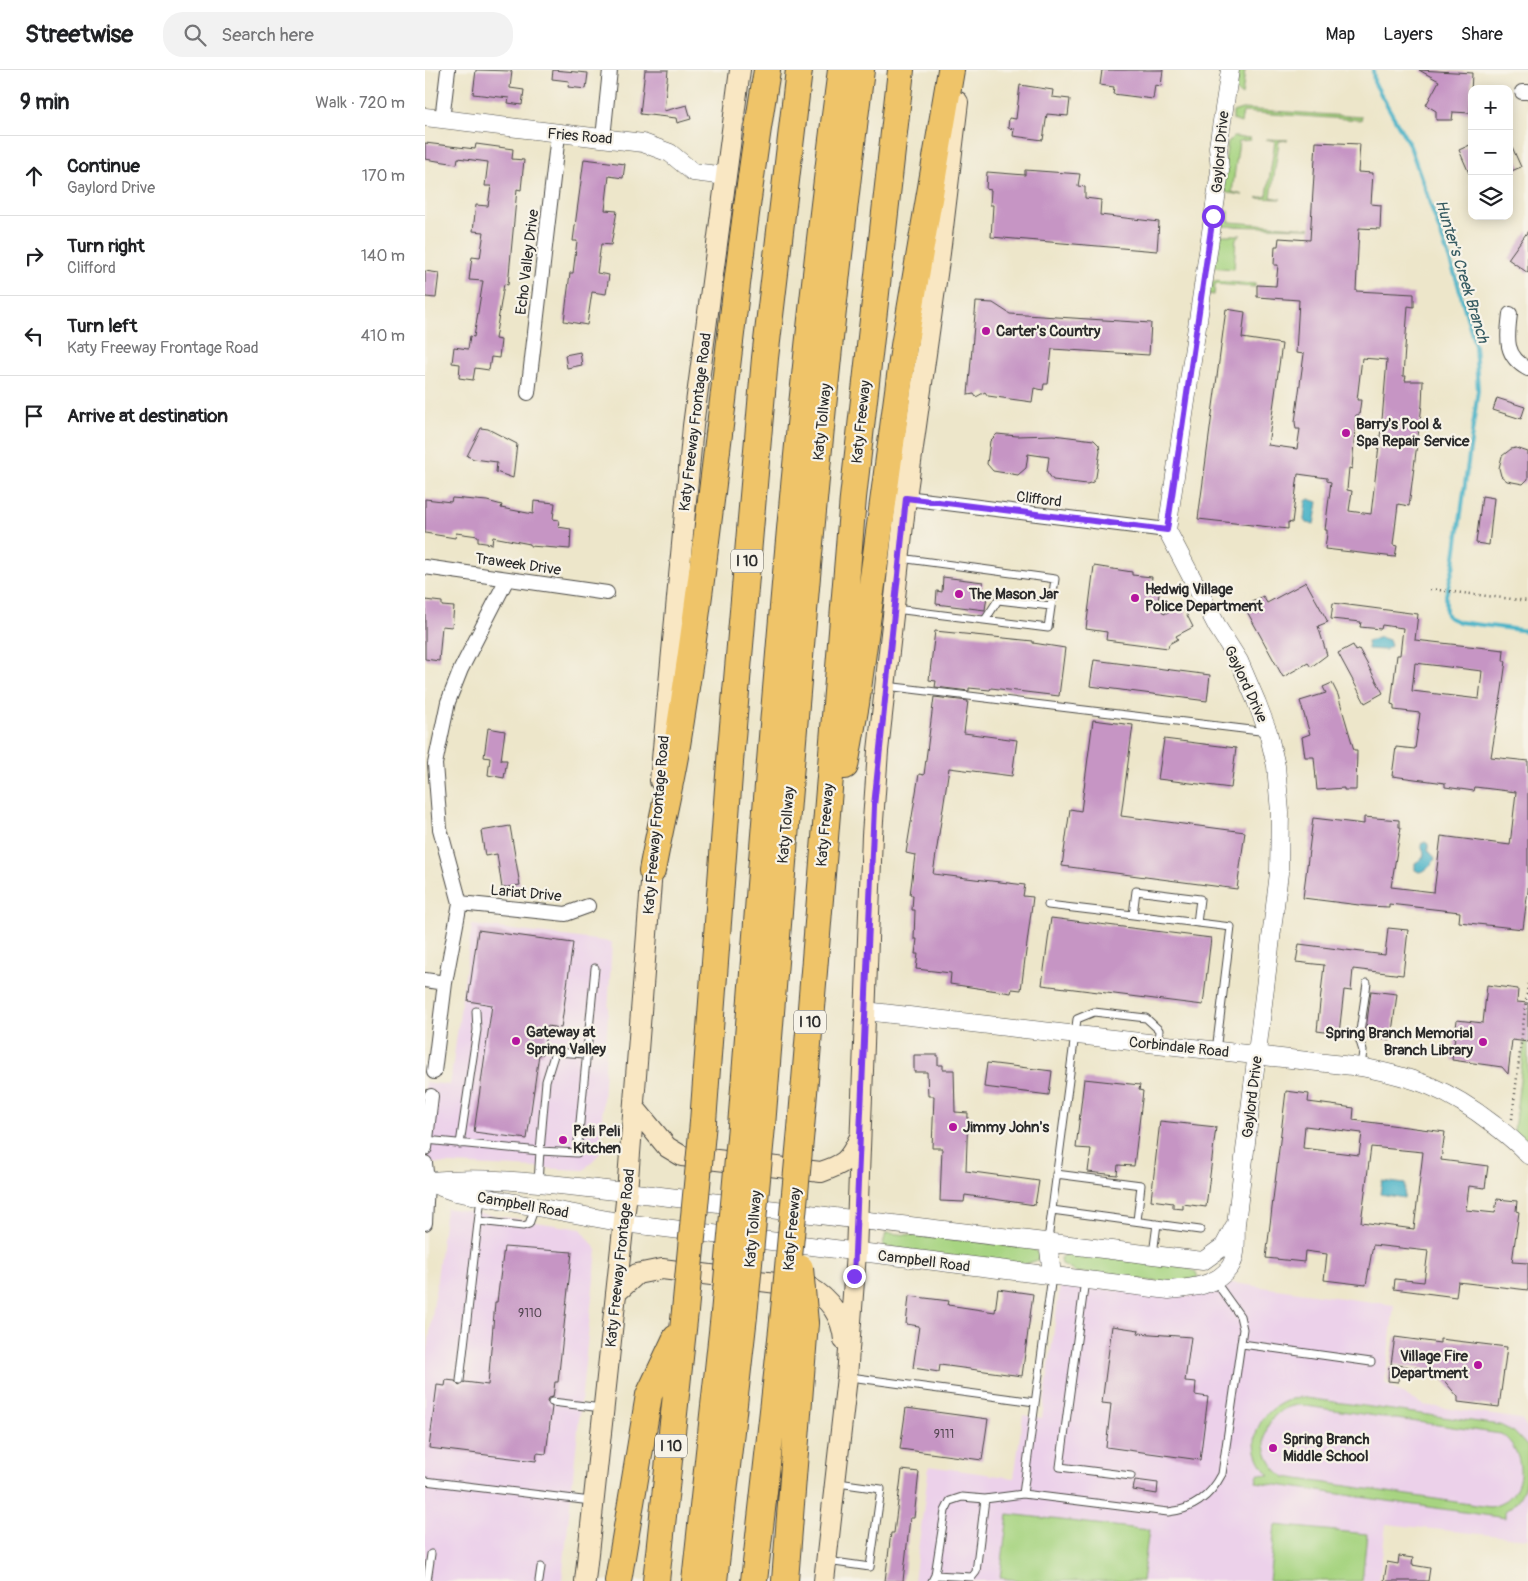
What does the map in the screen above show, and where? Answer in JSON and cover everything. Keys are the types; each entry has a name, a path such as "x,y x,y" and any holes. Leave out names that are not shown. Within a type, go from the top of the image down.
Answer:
{"highway":[{"path":"652,871 678,740 719,436 747,196 767,70"},
{"name":"I 10","path":"656,1581 685,1316 703,1122 731,749 763,386 799,70"},
{"name":"Katy Tollway","path":"752,1126 789,541 806,366 841,70"},
{"name":"Katy Tollway","path":"715,1581 734,1315 752,1126 828,359 861,70"},
{"name":"Katy Freeway","path":"754,1581 794,1322 795,1205 853,498 901,70"},
{"path":"818,914 856,704 904,346 951,70"},
{"name":"Katy Tollway","path":"695,1581 734,1315"},
{"path":"617,1581 649,1395 685,1316"},
{"path":"785,1581 794,1322"}],"main road":[{"name":"Katy Freeway Frontage Road","path":"585,1581 627,1192 652,871 693,426 740,70"},
{"path":"824,1581 847,1377 856,1253 874,798 906,498 940,253 961,70"},
{"path":"634,1107 667,1147 681,1156 821,1172 843,1165 851,1156 860,1136"},
{"path":"616,1293 637,1274 662,1269 809,1287 822,1294 843,1324 847,1377"}],"street":[{"path":"433,119 448,70"},
{"path":"603,138 611,70"},
{"name":"Gaylord Drive","path":"1214,1280 1230,1267 1235,1252 1235,1224 1279,873 1280,812 1276,766 1268,732 1239,661 1218,628 1167,530 1220,171 1218,147 1230,70"},
{"name":"Fries Road","path":"433,119 558,135 643,143 671,153 693,172 726,176"},
{"name":"Echo Valley Drive","path":"528,393 558,135"},
{"path":"1510,314 1507,339 1509,350 1513,358 1528,369"},
{"name":"Clifford","path":"906,498 1167,530"},
{"name":"Traweek Drive","path":"425,567 607,592"},
{"path":"434,1072 445,984 460,903 440,828 430,763 448,702 461,669 507,579"},
{"name":"Lariat Drive","path":"460,903 566,914 588,906"},
{"path":"425,980 445,984"},
{"name":"Corbindale Road","path":"865,1011 1361,1067 1403,1076 1441,1089 1471,1107 1509,1136 1528,1155"},
{"path":"425,1144 431,1096"},
{"path":"425,1163 425,1223"},
{"name":"Campbell Road","path":"426,1181 456,1179 538,1183 627,1192 857,1218 1203,1261"},
{"name":"Campbell Road","path":"426,1181 455,1192 624,1223 856,1253 1169,1290 1196,1288 1214,1280"},
{"path":"535,1207 538,1183"},
{"name":"Gaylord Drive","path":"1203,1261 1224,1246 1235,1224"},
{"path":"1048,1241 1052,1275"},
{"path":"1203,1261 1214,1280"}],"lane":[{"path":"894,609 1048,628 1055,579 900,558"},
{"path":"985,620 997,600 1051,606"},
{"path":"885,686 1268,732"},
{"path":"1133,915 1135,891 1200,898 1197,923"},
{"path":"1048,905 1231,927 1215,1051"},
{"path":"425,1144 461,1144 577,1153 595,968"},
{"path":"1361,1067 1363,1051 1359,1038 1367,982"},
{"path":"461,1144 477,1030 476,1011"},
{"path":"1048,1241 1077,1019 1088,1013 1137,1016 1150,1019 1159,1030 1158,1044"},
{"path":"538,1183 546,1081 555,1052 586,1054"},
{"path":"1056,1174 1141,1185 1137,1221"},
{"path":"460,1382 481,1197"},
{"path":"479,1221 523,1226 529,1224 535,1207"},
{"path":"1052,1210 1200,1230"},
{"path":"1153,1254 1157,1224"},
{"path":"1023,1494 1052,1275"},
{"path":"1085,1280 1060,1467 1131,1476"},
{"path":"985,1499 976,1572 973,1577 934,1578 945,1511 950,1501 962,1497 985,1499 1023,1494 1168,1512 1183,1511 1196,1505 1215,1487 1222,1474 1243,1329 1240,1316 1214,1280"},
{"path":"1242,1344 1371,1362"},
{"path":"847,1377 1035,1402"},
{"path":"552,1402 604,1408"},
{"path":"425,1481 594,1501"},
{"path":"826,1561 870,1568 881,1489 835,1482"},
{"path":"427,1581 431,1554"},
{"path":"539,1581 541,1567"}],"path":[{"path":"1430,588 1528,601"},
{"path":"1509,1136 1528,984"}],"shaded area":[{"path":"472,925 612,942 600,1153 584,1170 425,1163 425,1082 450,1085"},
{"path":"446,1208 581,1229 597,1250 562,1581 425,1581 425,1372"},
{"name":"Spring Branch Middle School","path":"1233,1283 1394,1305 1385,1383 1423,1405 1521,1419 1528,1430 1528,1539 1386,1524 1379,1581 914,1581 929,1466 1014,1478 1023,1415 1042,1418 1060,1286 1191,1296 1208,1293"}],"green space":[{"path":"1239,70 1245,70 1242,96 1236,91"},
{"path":"1242,109 1362,117 1361,120 1243,112 1241,123 1233,120 1233,112"},
{"path":"1233,137 1250,138 1251,140 1239,141 1232,192 1243,195 1228,193 1221,188 1228,142"},
{"path":"1266,139 1288,140 1279,141 1271,197 1281,199 1257,198 1267,196 1275,141"},
{"path":"1222,210 1229,211 1229,222 1310,228 1223,226 1219,224"},
{"path":"1220,235 1241,235 1236,238 1234,269 1210,267 1215,238"},
{"path":"1211,281 1255,284 1255,287 1215,284 1214,295 1209,294"},
{"path":"1528,1011 1528,1144 1514,1131"},
{"path":"886,1233 1020,1244 1035,1250 1039,1255 1038,1260 1019,1266 885,1247 883,1244"},
{"path":"1069,1253 1186,1267 1196,1272 1198,1278 1185,1285 1075,1272 1061,1264 1060,1258"},
{"path":"1299,1397 1500,1425 1514,1432 1528,1447 1528,1467 1525,1484 1518,1499 1505,1511 1505,1518 1256,1482 1258,1474 1270,1475 1261,1463 1256,1451 1255,1439 1258,1427 1274,1408 1285,1401","holes":["1299,1405 1501,1434 1510,1442 1516,1452 1520,1475 1512,1495 1502,1503 1490,1507 1285,1477 1268,1458 1265,1446 1265,1435 1269,1424 1276,1415 1286,1408"]},
{"path":"1008,1514 1149,1530 1142,1581 1025,1581 1000,1578"},
{"path":"1275,1525 1367,1534 1362,1581 1269,1581"}],"water":[{"path":"1309,499 1318,502 1314,524 1306,523 1304,520 1306,501"},
{"path":"1380,637 1389,640 1391,646 1385,650 1368,649 1367,642"},
{"path":"1425,842 1428,844 1428,850 1435,858 1429,867 1419,872 1415,870 1415,863 1423,858 1424,853 1421,844"},
{"path":"1382,1181 1405,1184 1404,1198 1380,1194"}],"building":[{"path":"476,70 512,71 510,88 524,90 522,105 508,103 509,98 473,94"},
{"path":"553,70 588,73 586,89 568,87 569,81 552,79"},
{"path":"645,70 668,70 664,111 687,105 691,119 677,123 676,118 640,114"},
{"path":"1102,70 1163,70 1161,86 1155,85 1153,99 1113,94 1114,87 1100,85"},
{"path":"1419,70 1472,73 1471,85 1468,85 1468,113 1453,112 1452,120 1436,120 1436,111 1426,105 1439,81"},
{"path":"1020,85 1053,90 1052,97 1070,99 1068,116 1047,114 1043,140 1013,136 1014,129 1008,128 1009,118 1016,119"},
{"path":"1316,142 1360,144 1358,172 1373,173 1371,204 1381,205 1380,229 1359,228 1356,291 1414,294 1414,307 1408,306 1403,376 1406,376 1405,381 1423,381 1422,405 1409,506 1398,504 1393,545 1397,546 1395,557 1325,549 1327,530 1325,530 1331,482 1327,481 1327,478 1298,474 1292,523 1288,522 1288,529 1198,519 1226,309 1245,312 1242,338 1282,344 1268,445 1297,449 1300,429 1296,429 1295,422 1304,354 1296,353 1299,300 1257,297 1257,285 1276,286 1278,265 1274,265 1275,246 1278,246 1279,238 1310,240","holes":["1362,358 1387,360 1371,514 1349,511 1352,491 1347,490 1349,468 1352,469 1356,415 1359,415 1361,400 1357,400"]},
{"path":"425,143 475,149 476,144 513,149 512,159 524,160 521,190 517,189 508,285 504,284 495,339 501,340 499,358 491,357 489,370 475,368 473,380 459,378 460,364 452,363 454,347 468,349 470,336 474,337 483,281 469,280 472,257 480,258 484,232 473,231 476,205 488,206 491,186 485,186 488,162 458,158 457,164 425,159"},
{"path":"1468,146 1468,171 1459,150"},
{"path":"1513,149 1521,167 1513,170"},
{"path":"584,159 625,164 623,178 609,176 605,210 617,211 611,245 601,244 597,273 609,275 606,294 592,292 587,325 564,321 570,273 573,273 577,241 573,241"},
{"path":"1025,170 1080,174 1078,186 1085,187 1085,198 1101,200 1100,215 1159,222 1157,251 991,237 993,205 990,205 991,190 986,189 987,172 1025,175"},
{"path":"1528,231 1528,273 1508,259"},
{"path":"425,271 439,273 436,298 425,297"},
{"path":"976,302 993,303 1010,314 1151,323 1149,355 1052,349 1048,384 1044,384 1043,390 1034,388 1032,402 988,396 985,392 976,397 974,394 968,395"},
{"path":"580,352 582,365 567,368 565,355"},
{"path":"1497,398 1525,407 1521,419 1493,410"},
{"path":"481,428 488,429 517,444 513,478 496,472 497,462 474,459 467,456"},
{"path":"997,434 1017,436 1053,435 1094,440 1099,445 1100,451 1096,477 1093,482 1087,484 1053,480 1047,472 1049,457 1028,454 1026,468 1018,475 993,471 987,464 990,441"},
{"path":"1516,448 1528,452 1528,479 1523,484 1507,481 1501,476 1499,468 1502,456 1511,449"},
{"path":"1482,496 1494,498 1489,545 1476,543"},
{"path":"452,498 487,501 502,505 501,508 533,514 534,501 555,503 553,519 559,520 558,527 571,529 570,549 530,546 530,544 493,537 492,544 478,542 478,536 456,533 455,538 425,533 425,499 451,502"},
{"name":"Hedwig Village Police Department","path":"1094,566 1132,572 1132,575 1152,577 1151,584 1160,585 1158,602 1164,614 1182,605 1193,627 1176,636 1178,639 1169,644 1168,648 1106,640 1107,632 1086,629"},
{"name":"The Mason Jar","path":"943,577 983,582 981,596 987,596 985,610 936,604 937,591 942,592"},
{"path":"1306,582 1328,622 1318,626 1327,655 1311,667 1308,663 1283,677 1244,606 1263,596 1267,603"},
{"path":"425,600 442,602 442,606 454,607 452,627 442,626 439,661 425,659"},
{"path":"1333,603 1418,614 1415,640 1504,650 1503,661 1506,661 1491,757 1528,761 1528,890 1523,929 1459,922 1460,912 1389,904 1389,907 1367,906 1303,898 1313,818 1364,824 1364,817 1399,820 1399,827 1401,827 1391,887 1434,892 1441,836 1510,845 1516,792 1475,787 1474,791 1445,787 1445,783 1392,776 1396,747 1415,749 1420,713 1394,710 1394,705 1391,704 1397,655 1400,655 1403,628 1382,625 1381,629 1360,627 1361,622 1331,619","holes":["1415,663 1482,671 1479,699 1412,691"]},
{"path":"935,631 1033,641 1033,643 1065,648 1059,696 991,688 990,690 969,688 969,691 935,687 936,681 929,680"},
{"path":"1353,645 1356,651 1359,649 1383,693 1365,703 1338,653"},
{"path":"1094,660 1210,675 1207,701 1090,686"},
{"path":"1332,683 1338,695 1354,750 1357,750 1356,790 1344,790 1344,788 1317,790 1314,757 1305,757 1302,737 1310,734 1300,701 1326,693 1323,687"},
{"path":"934,697 968,701 964,733 1017,740 1012,776 949,768 933,874 1025,885 1023,896 1033,897 1021,990 1012,989 1011,993 950,984 951,973 916,969 918,954 915,954 917,939 914,939 915,910 912,910 913,895 910,895 915,855 906,853 919,774 924,775"},
{"path":"1093,720 1133,725 1121,816 1245,832 1237,889 1062,866 1070,809 1081,811"},
{"path":"488,728 505,731 501,760 507,760 504,778 488,775 490,758 484,757"},
{"path":"1164,739 1236,748 1231,788 1158,779"},
{"path":"510,826 520,885 502,888 497,854 485,856 481,831"},
{"path":"1051,918 1211,938 1203,1005 1042,985"},
{"path":"1388,928 1408,930 1403,975 1353,969 1351,991 1344,990 1339,1034 1317,1031 1324,965 1296,962 1299,944 1385,955"},
{"name":"Gateway at Spring Valley","path":"478,930 573,943 561,1028 547,1026 543,1054 539,1054 527,1139 474,1132 492,1005 468,1001"},
{"name":"Spring Branch Memorial Branch Library","path":"1487,985 1518,989 1517,1002 1528,1003 1528,1042 1512,1040 1508,1074 1502,1067 1452,1060 1457,1020 1483,1023"},
{"path":"1371,991 1397,994 1391,1040 1365,1037"},
{"path":"914,1055 938,1055 938,1065 943,1065 943,1070 954,1070 955,1112 968,1113 966,1171 1039,1181 1035,1205 965,1195 964,1202 940,1201 942,1148 932,1148 934,1096 928,1096 927,1072 914,1072"},
{"path":"987,1063 1052,1071 1049,1095 984,1087"},
{"path":"1084,1079 1140,1085 1139,1090 1143,1091 1134,1166 1118,1165 1117,1175 1088,1172 1091,1149 1076,1148"},
{"path":"1286,1091 1309,1094 1308,1102 1354,1108 1353,1120 1445,1132 1441,1160 1488,1166 1485,1188 1469,1186 1466,1210 1495,1213 1497,1199 1517,1201 1516,1211 1519,1212 1512,1262 1528,1263 1528,1290 1458,1282 1456,1297 1394,1289 1395,1279 1424,1282 1428,1251 1373,1245 1366,1285 1324,1280 1327,1254 1305,1251 1304,1262 1266,1258","holes":["1305,1126 1362,1133 1359,1155 1303,1148","1371,1147 1423,1152 1414,1229 1361,1222"]},
{"path":"1160,1121 1216,1127 1206,1207 1183,1204 1183,1209 1173,1208 1173,1203 1151,1200"},
{"path":"504,1247 572,1252 558,1382 555,1382 553,1397 548,1398 547,1402 552,1407 546,1454 537,1453 536,1461 429,1448 437,1385 445,1386 446,1380 455,1381 459,1386 465,1382 488,1385 495,1302 497,1302"},
{"path":"998,1289 1033,1294 1022,1376 940,1365 939,1372 913,1368 919,1326 906,1324 909,1296 949,1301 948,1305 995,1312"},
{"path":"1112,1326 1139,1330 1138,1333 1191,1337 1185,1381 1196,1382 1195,1395 1208,1397 1200,1460 1106,1447 1111,1404 1102,1403"},
{"path":"1395,1337 1440,1343 1440,1339 1507,1347 1499,1407 1458,1402 1458,1397 1441,1377 1436,1377 1437,1371 1391,1364"},
{"path":"1389,1367 1399,1369 1398,1382 1388,1381"},
{"path":"906,1408 988,1419 982,1460 900,1449"},
{"path":"902,1470 919,1472 914,1518 910,1518 903,1581 885,1581 891,1533 894,1533"},
{"path":"1135,1480 1158,1483 1157,1494 1133,1490"},
{"path":"1399,1556 1413,1558 1412,1565 1430,1568 1428,1581 1384,1581 1387,1562 1398,1564"}],"waterway":[{"name":"Hunter's Creek Branch","path":"1373,70 1374,82 1410,146 1457,281 1475,346 1478,390 1454,564 1446,595 1446,612 1448,617 1459,622 1528,631"}],"place":[{"name":"Carter's Country","path":"986,331"},
{"name":"Barry's Pool & Spa Repair Service","path":"1346,433"},
{"name":"The Mason Jar","path":"959,594"},
{"name":"Hedwig Village Police Department","path":"1135,598"},
{"name":"Gateway at Spring Valley","path":"516,1041"},
{"name":"Spring Branch Memorial Branch Library","path":"1483,1042"},
{"name":"Jimmy John's","path":"953,1127"},
{"name":"Peli Peli Kitchen","path":"563,1140"},
{"name":"Village Fire Department","path":"1478,1365"},
{"name":"Spring Branch Middle School","path":"1273,1448"}],"route":[{"path":"854,1276 874,806 878,751 906,498 1167,530 1213,216"}]}
